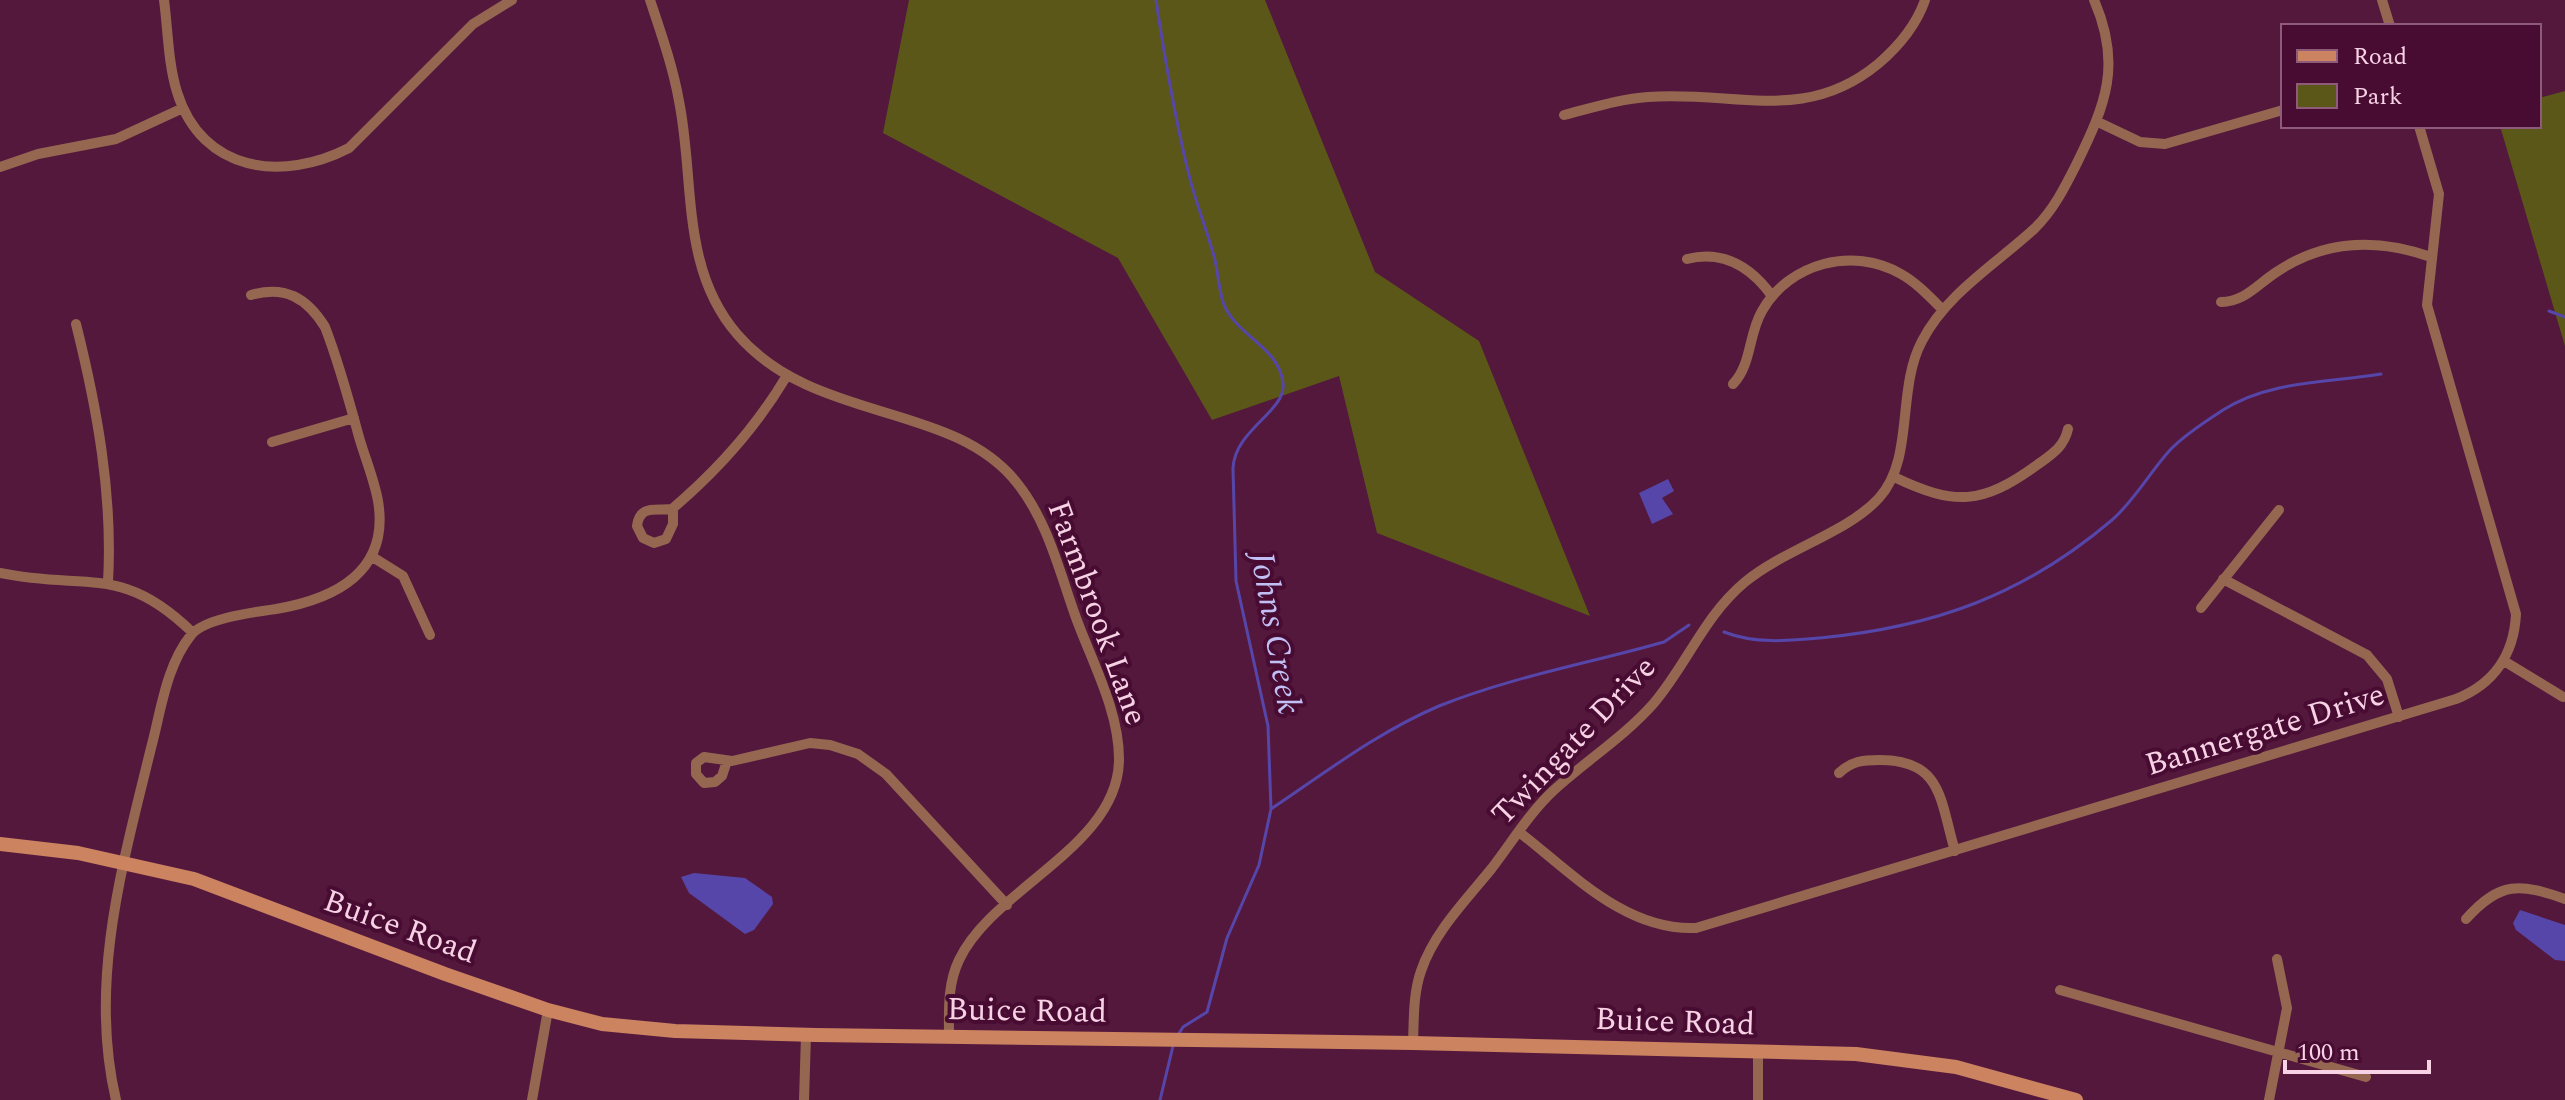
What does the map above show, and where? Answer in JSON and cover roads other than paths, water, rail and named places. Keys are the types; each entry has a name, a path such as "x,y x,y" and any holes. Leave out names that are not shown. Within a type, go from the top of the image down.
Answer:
{"street":[{"path":"164,0 173,80 183,108 197,131 215,149 237,161 263,168 284,168 332,156 349,148 473,24 512,0"},
{"name":"Farmbrook Lane","path":"650,0 679,100 688,157 693,233 703,276 735,333 759,357 786,377 821,393 949,435 975,447 1015,480 1042,523 1114,723 1119,765 1111,795 1096,821 974,936 958,963 950,991 949,1038"},
{"path":"1564,115 1646,97 1793,101 1818,98 1844,88 1889,54 1915,23 1925,0"},
{"path":"2068,429 2059,449 2011,484 1986,495 1943,497 1894,477 1910,368 1924,336 1943,310 2047,215 2098,122 2105,102 2109,57 2106,34 2094,0"},
{"path":"2382,0 2389,24"},
{"path":"0,167 38,154 116,139 183,108"},
{"path":"2098,122 2140,142 2165,144 2281,111"},
{"name":"Bannergate Drive","path":"1519,832 1624,912 1649,923 1677,929 1713,924 2399,717 2470,694 2490,680 2504,661 2516,630 2515,599 2427,305 2439,194 2420,128"},
{"path":"2221,302 2241,298 2287,264 2334,247 2383,245 2431,257"},
{"path":"1687,259 1712,255 1732,261 1755,275 1772,296"},
{"path":"1733,384 1744,371 1756,323 1772,296 1809,268 1833,261 1857,260 1900,273 1943,310"},
{"path":"116,1100 105,1003 107,956 123,861 171,670 192,632 230,617 313,603 331,595 352,580 371,556 378,525 378,501 330,340 317,314 286,291 268,290 251,295"},
{"path":"76,324 99,422 110,524 108,582"},
{"path":"673,509 737,449 786,377"},
{"path":"272,442 354,418"},
{"name":"Twingate Drive","path":"1413,1043 1415,991 1427,956 1519,832 1553,792 1652,705 1710,619 1742,585 1785,554 1858,516 1876,501 1894,477"},
{"path":"2201,608 2279,510"},
{"path":"371,556 403,576 430,635"},
{"path":"0,573 64,581 108,582 156,599 192,632"},
{"path":"2223,579 2367,655 2387,679 2399,717"},
{"path":"2504,661 2563,697"},
{"path":"727,761 801,743 830,745 858,754 886,774 1007,905"},
{"path":"1839,773 1849,764 1861,760 1901,760 1920,767 1935,785 1955,851"},
{"name":"Buice Road","path":"0,844 123,861 194,879 548,1010 602,1024 644,1029 806,1035 1413,1043 1903,1059 2021,1083 2076,1100"},
{"path":"2466,919 2484,902 2514,886 2531,887 2565,899"},
{"path":"2269,1100 2281,1053 2287,1008 2277,959"},
{"path":"2060,990 2366,1077"},
{"path":"532,1100 548,1010"},
{"path":"804,1100 806,1035"},
{"path":"1758,1052 1758,1100"}],"waterway":[{"name":"Johns Creek","path":"1156,0 1180,135 1215,260 1223,302 1237,324 1274,360 1283,383 1277,403 1242,442 1233,468 1236,581 1268,726 1271,809 1259,865 1227,938 1207,1012 1183,1027 1178,1035"},
{"path":"2549,311 2565,317"},
{"path":"1724,632 1759,640 1820,638 1901,625 1976,603 2045,569 2079,546 2120,512 2176,444 2223,410 2241,400 2280,388 2381,374"},
{"path":"1271,809 1374,740 1439,706 1522,679 1664,642 1689,625"},
{"name":"Johns Creek","path":"1160,1100 1173,1046"}]}
